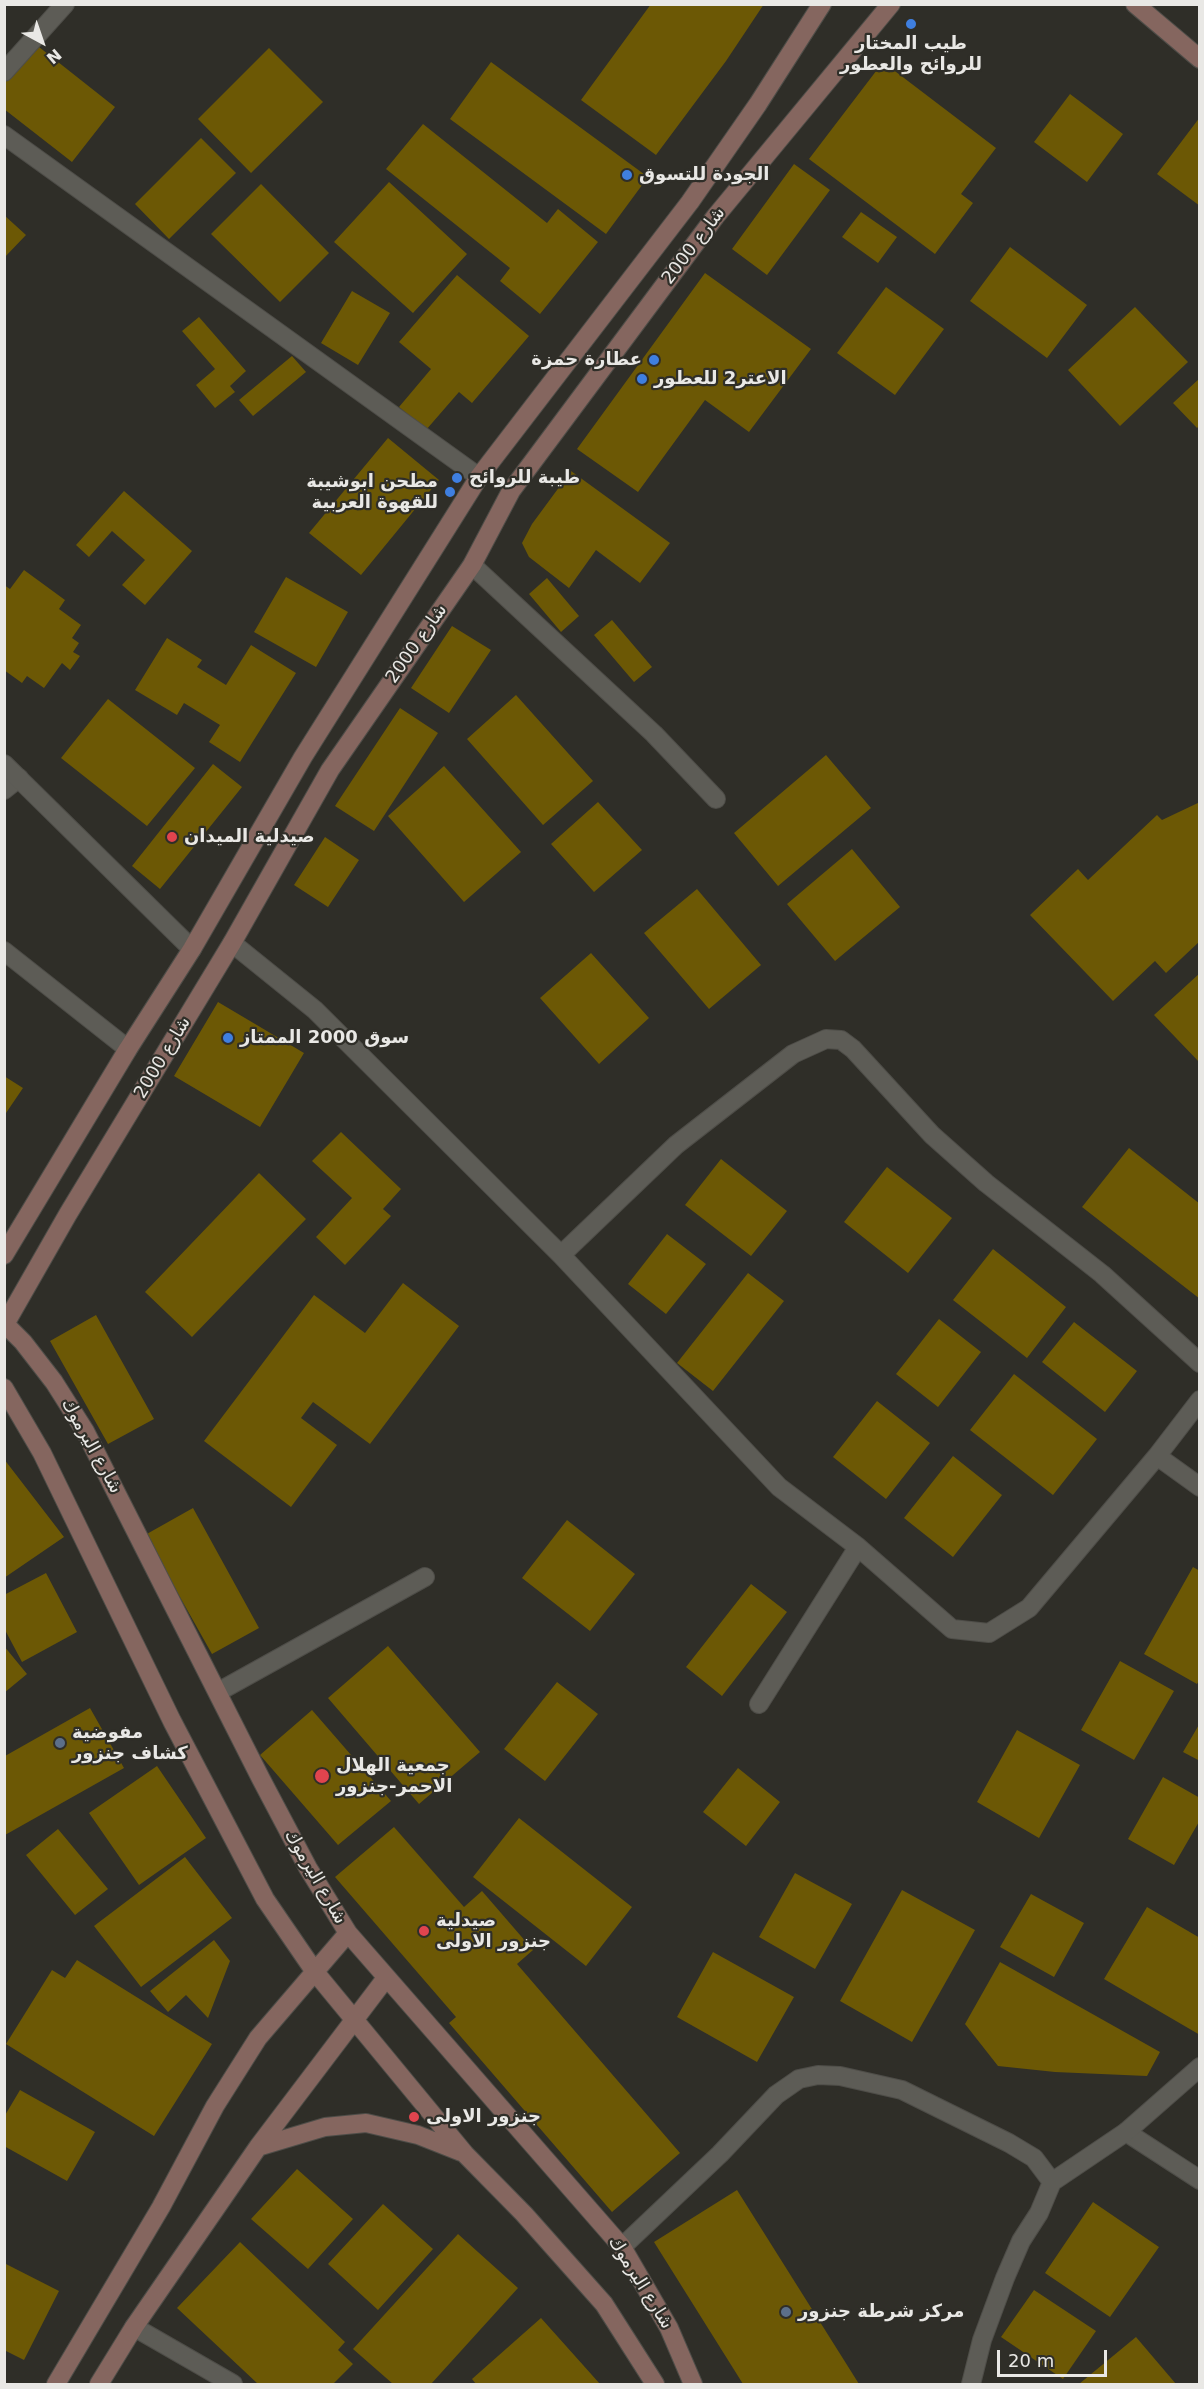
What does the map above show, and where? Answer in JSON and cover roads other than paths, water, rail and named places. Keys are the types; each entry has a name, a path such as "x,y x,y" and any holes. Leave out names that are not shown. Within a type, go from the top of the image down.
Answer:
{"main road":[{"path":"4,1255 128,1049 192,949 303,758 479,477 690,202 758,104 822,4"},
{"name":"شارع 2000","path":"5,1324 68,1214 232,943 330,770 472,565 512,491 701,236 891,4"},
{"path":"1135,4 1200,59"},
{"name":"شارع اليرموك","path":"5,1324 54,1382 86,1431 176,1614 308,1868 348,1933 622,2247 669,2328 693,2385"},
{"path":"4,1388 42,1453 172,1721 265,1899 315,1972 465,2154 525,2214 604,2304 655,2385"},
{"path":"56,2385 161,2207 215,2106 258,2038 348,1933"},
{"path":"99,2385 134,2327 258,2147 386,1978"},
{"path":"258,2147 325,2127 366,2123 418,2134 465,2154"}],"street":[{"path":"4,72 65,4"},
{"path":"4,135 479,477"},
{"path":"472,565 654,734 716,799"},
{"path":"4,764 12,784 192,949"},
{"path":"232,943 315,1010 561,1254 779,1486 858,1547 952,1629 989,1633 1029,1608 1200,1400"},
{"path":"4,951 128,1049"},
{"path":"561,1254 676,1145 792,1054 826,1039 841,1041 854,1049 932,1135 986,1183 1102,1274 1200,1363"},
{"path":"1156,1456 1200,1487"},
{"path":"759,1704 858,1547"},
{"path":"218,1692 425,1577"},
{"path":"971,2385 982,2340 1005,2278 1021,2241 1039,2213 1052,2182 1126,2132 1200,2067"},
{"path":"622,2247 720,2154 776,2095 799,2079 818,2075 840,2076 902,2090 1026,2153 1034,2158 1052,2182"},
{"path":"1126,2132 1200,2180"},
{"path":"134,2327 233,2385"}],"place":[{"name":"طيب المختار للروائح والعطور","path":"911,24"},
{"name":"الجودة للتسوق","path":"627,175"},
{"name":"عطارة حمزة","path":"654,360"},
{"name":"الاعتر2 للعطور","path":"642,379"},
{"name":"طيبة للروائح","path":"457,478"},
{"name":"مطحن ابوشيبة للقهوة العربية","path":"450,492"},
{"name":"صيدلية الميدان","path":"172,837"},
{"name":"سوق 2000 الممتاز","path":"228,1038"},
{"name":"مفوضية كشاف جنزور","path":"60,1743"},
{"name":"جمعية الهلال الاحمر-جنزور","path":"322,1776"},
{"name":"صيدلية جنزور الاولى","path":"424,1931"},
{"name":"جنزور الاولى","path":"414,2117"},
{"name":"مركز شرطة جنزور","path":"786,2312"}]}
